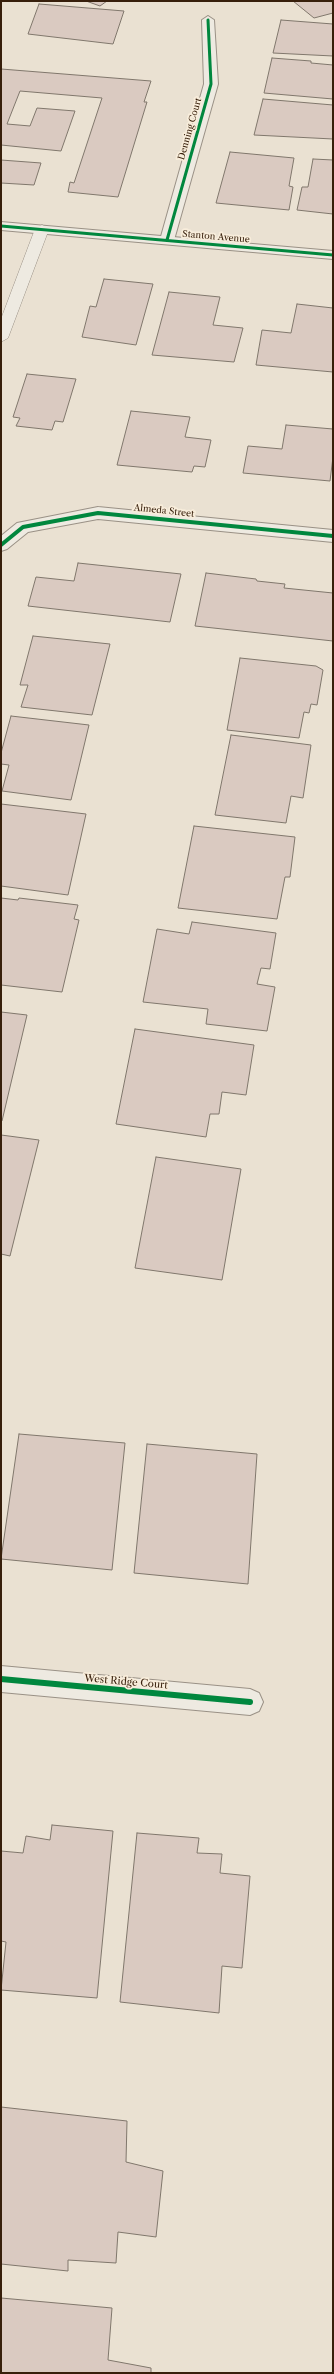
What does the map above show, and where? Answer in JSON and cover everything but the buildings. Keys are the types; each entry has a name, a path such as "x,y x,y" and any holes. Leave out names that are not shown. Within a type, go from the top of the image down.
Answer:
{"street":[{"name":"Denning Court","path":"167,240 211,84 208,20"},
{"name":"Stanton Avenue","path":"1,226 333,255"},
{"name":"Almeda Street","path":"1,545 23,527 98,513 333,536"},
{"name":"West Ridge Court","path":"1,1679 250,1702"}],"lane":[{"path":"1,338 42,230"}],"cycle path":[{"path":"167,240 211,84 208,20"},
{"path":"1,226 333,255"},
{"path":"1,545 23,527 98,513 333,536"},
{"path":"1,1679 250,1702"}]}
